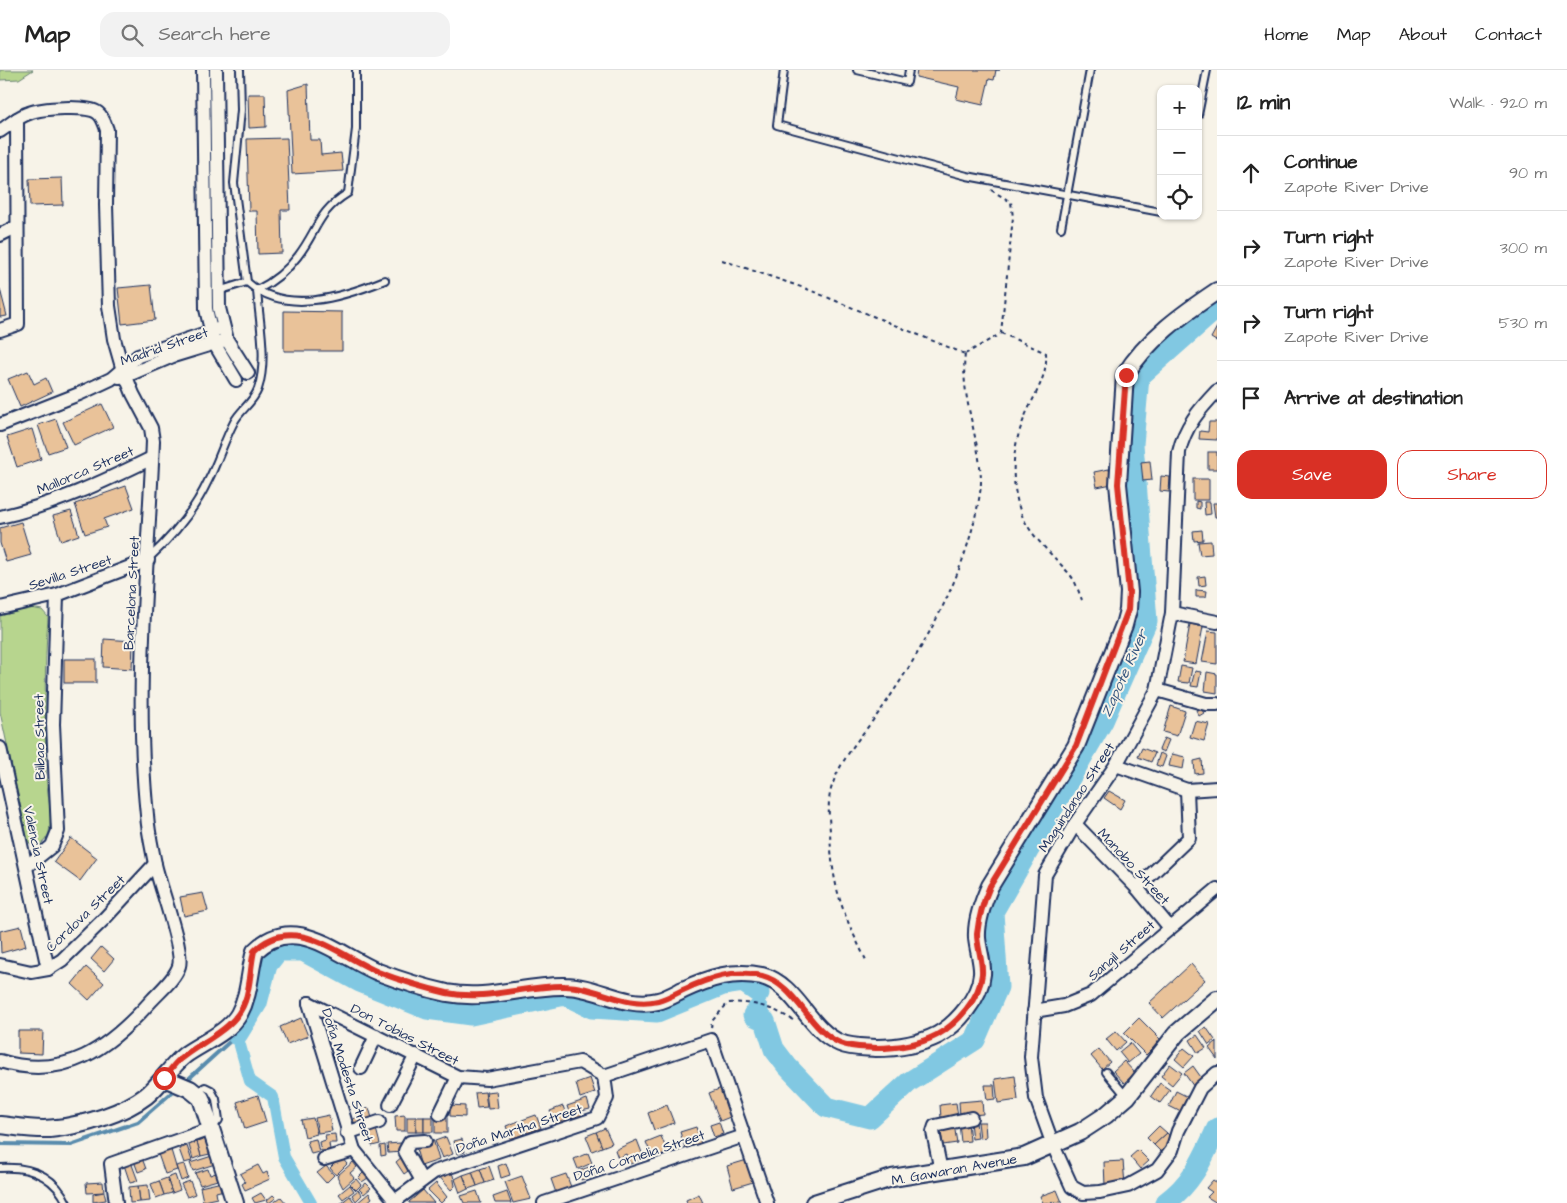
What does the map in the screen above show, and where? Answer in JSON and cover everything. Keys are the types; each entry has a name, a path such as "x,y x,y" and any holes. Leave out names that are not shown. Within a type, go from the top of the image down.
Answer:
{"street":[{"path":"203,70 204,280 209,331 214,344 236,380"},
{"path":"216,70 218,291 222,327 227,340 248,373"},
{"name":"Barcelona Street","path":"0,131 17,119 43,109 90,110 98,113 104,120 107,130 106,205 109,306 114,338 124,372 151,428 152,458 148,560 142,651 143,763 147,817 155,864 180,958 179,967 174,975 127,1028 115,1039 88,1057 51,1066 30,1066 0,1061"},
{"path":"0,330 18,324 16,227 17,119"},
{"path":"0,235 16,227"},
{"path":"0,1125 36,1129 57,1128 77,1124 135,1104 169,1079 177,1061 227,1026 238,1016 250,985 254,951 273,937 291,935 304,937 323,944 379,972 447,993 484,997 565,986 621,1001 640,1003 659,1001 704,981 732,974 759,976 773,980 784,988 825,1033 839,1043 856,1047 891,1048 911,1046 938,1035 960,1018 978,989 982,974 977,936 981,908 987,893 1076,746 1128,610 1129,592 1118,484 1126,375 1133,363 1181,315 1217,291"},
{"name":"Madrid Street","path":"124,372 138,356 222,327"},
{"name":"Madrid Street","path":"0,425 70,398 124,372 227,340"},
{"name":"Maguindanao Street","path":"1217,390 1193,417 1183,434 1179,452 1172,613 1157,690 1116,765 1074,824 1045,875 1031,1057 1036,1098 1072,1187 1077,1192 1100,1192 1137,1182 1157,1170 1166,1158 1200,1088 1217,1073"},
{"name":"Mallorca Street","path":"0,517 68,496 152,458"},
{"name":"Sevilla Street","path":"0,608 57,595 148,560"},
{"name":"Bilbao Street","path":"27,866 52,846 58,831 54,785 53,724 57,595"},
{"path":"1172,613 1217,622"},
{"path":"1157,690 1206,704 1217,704"},
{"name":"Valencia Street","path":"0,748 48,969"},
{"path":"1116,765 1187,790 1217,788"},
{"path":"1137,888 1189,838 1187,790"},
{"name":"Manobo Street","path":"1074,824 1137,888 1170,928"},
{"name":"Cordova Street","path":"0,965 31,972 48,969 62,960 155,864"},
{"name":"Sangil Street","path":"1034,1011 1064,1006 1091,995 1217,889"},
{"name":"M. Gawaran Avenue","path":"814,1203 892,1178 1024,1157 1080,1132 1127,1097 1177,1034 1217,1000"},
{"name":"Don Tobias Street","path":"309,1003 458,1077 488,1079 580,1062 592,1066 604,1076"},
{"name":"Doña Modesta Street","path":"309,1003 347,1134 354,1150 396,1202"},
{"path":"361,1068 376,1036"},
{"path":"604,1076 711,1040 767,1203"},
{"path":"390,1105 416,1055"},
{"name":"Doña Martha Street","path":"396,1202 421,1179 434,1172 597,1118 607,1098 604,1076"},
{"path":"440,1114 458,1077"},
{"path":"169,1079 193,1091 201,1098 234,1203"},
{"path":"941,1171 933,1132 935,1126 971,1118"},
{"path":"347,1134 379,1122"},
{"path":"116,1203 111,1164 210,1129"},
{"name":"Doña Cornelia Street","path":"544,1203 744,1136"},
{"path":"421,1179 405,1151 410,1142 424,1141"},
{"path":"324,1159 354,1150"}],"lane":[{"path":"240,70 241,110 234,183 247,282 257,290 274,297 310,301 333,298 385,280"},
{"path":"257,290 274,281 299,255 320,217 335,201 348,193 356,129 356,70"},
{"path":"784,70 777,125 967,176 1157,211"},
{"path":"857,70 907,82 909,70"},
{"path":"1061,228 1090,70"},
{"path":"1202,95 1207,70"},
{"path":"218,291 247,282"},
{"path":"148,560 166,543 186,518 208,482 234,420 251,403 258,388 262,360 257,290"},
{"path":"1106,1072 1127,1097"},
{"path":"0,1168 33,1170 49,1179 62,1193 67,1203"}],"path":[{"path":"989,189 1011,202 1013,217 1001,333"},
{"path":"722,260 807,288 965,354"},
{"path":"965,354 1001,333"},
{"path":"1001,333 1046,353 1044,378 1022,424 1015,453 1013,479 1019,508 1034,536 1072,578 1082,600"},
{"path":"866,960 844,916 836,892 831,863 829,812 831,788 840,766 883,706 933,624 962,565 974,520 981,482 977,446 964,389 965,354"},
{"path":"711,1040 712,1021 728,1004 745,1002 772,1008 797,1022"}],"green space":[{"path":"0,70 33,70 19,79 0,80"},
{"path":"30,608 42,610 48,617 45,735 50,825 45,840 33,847 28,841 0,712 0,616"}],"building":[{"path":"917,70 996,70 994,80 989,79 983,105 956,99 959,87 916,77"},
{"path":"308,84 310,140 320,140 321,155 341,153 343,171 292,174 288,90"},
{"path":"248,94 265,94 266,127 249,128"},
{"path":"287,138 290,210 281,210 282,253 258,254 257,211 249,211 247,139"},
{"path":"62,178 63,205 30,206 29,179"},
{"path":"151,285 155,320 122,324 118,288"},
{"path":"0,289 7,316 0,317"},
{"path":"284,311 342,312 342,351 284,351"},
{"path":"1217,327 1217,339 1216,341 1211,338"},
{"path":"28,371 34,384 46,378 52,392 20,407 8,379"},
{"path":"102,404 113,427 74,445 63,422"},
{"path":"56,419 66,447 48,453 38,425"},
{"path":"1209,422 1217,422 1217,440 1199,439 1200,431 1208,432"},
{"path":"32,429 41,459 17,467 7,437"},
{"path":"1208,452 1217,452 1217,469 1208,469"},
{"path":"1150,461 1152,480 1143,481 1141,462"},
{"path":"1109,469 1112,484 1097,487 1094,472"},
{"path":"1161,476 1170,477 1169,492 1160,491"},
{"path":"1193,479 1209,479 1209,500 1193,500"},
{"path":"126,486 134,508 104,519 107,527 85,534 75,504"},
{"path":"1196,501 1200,502 1200,509 1196,508"},
{"path":"1204,502 1210,502 1211,514 1205,515"},
{"path":"1213,503 1217,503 1217,517 1215,517"},
{"path":"71,511 79,535 61,541 53,516"},
{"path":"21,522 31,555 6,562 0,543 0,528"},
{"path":"1202,530 1203,540 1194,541 1193,531"},
{"path":"1211,541 1212,554 1200,555 1198,542"},
{"path":"1205,576 1206,585 1199,586 1198,577"},
{"path":"1196,590 1207,591 1206,597 1196,597"},
{"path":"1190,624 1203,627 1196,664 1183,662"},
{"path":"1208,631 1217,632 1217,664 1202,662"},
{"path":"104,639 133,641 132,669 103,667"},
{"path":"64,659 96,659 96,683 64,683"},
{"path":"1181,666 1192,668 1189,683 1178,682"},
{"path":"1195,671 1201,672 1198,687 1191,686"},
{"path":"1207,672 1217,674 1217,693 1205,691"},
{"path":"1171,706 1185,711 1177,736 1163,732"},
{"path":"1200,707 1204,713 1199,716 1196,710"},
{"path":"1195,721 1209,724 1204,741 1190,737"},
{"path":"1164,738 1169,740 1164,752 1159,750"},
{"path":"1142,748 1155,753 1151,762 1138,757"},
{"path":"1160,753 1166,756 1162,767 1156,765"},
{"path":"1172,754 1185,757 1183,769 1169,766"},
{"path":"1202,759 1203,773 1195,774 1194,761"},
{"path":"1109,791 1125,800 1120,809 1104,798"},
{"path":"71,838 97,858 80,881 54,862"},
{"path":"203,893 208,911 184,916 180,897"},
{"path":"21,926 26,946 1,953 0,931"},
{"path":"101,947 114,959 104,971 91,959"},
{"path":"1191,964 1205,980 1163,1018 1149,1003"},
{"path":"86,967 104,983 89,1000 72,984"},
{"path":"301,1018 308,1036 287,1044 280,1027"},
{"path":"1139,1018 1161,1040 1146,1055 1124,1033"},
{"path":"1206,1027 1215,1040 1209,1045 1200,1031"},
{"path":"18,1031 43,1031 42,1054 18,1053"},
{"path":"1116,1031 1126,1042 1116,1051 1106,1039"},
{"path":"1197,1035 1206,1048 1198,1053 1190,1040"},
{"path":"1217,1041 1217,1059 1209,1048"},
{"path":"1130,1043 1139,1054 1128,1063 1119,1052"},
{"path":"1184,1048 1194,1056 1184,1067 1175,1059"},
{"path":"1099,1049 1110,1062 1102,1069 1091,1056"},
{"path":"1124,1061 1135,1073 1124,1083 1113,1071"},
{"path":"1170,1064 1182,1073 1172,1085 1161,1076"},
{"path":"1193,1066 1203,1080 1194,1087 1184,1073"},
{"path":"1015,1076 1018,1100 998,1103 995,1079"},
{"path":"590,1078 595,1093 580,1098 576,1083"},
{"path":"1160,1083 1170,1090 1160,1103 1151,1096"},
{"path":"985,1085 994,1085 995,1099 987,1100"},
{"path":"724,1087 735,1115 720,1121 709,1093"},
{"path":"496,1091 498,1108 488,1109 486,1092"},
{"path":"1176,1091 1190,1098 1183,1113 1169,1106"},
{"path":"485,1092 487,1107 477,1108 475,1093"},
{"path":"258,1095 266,1122 245,1129 237,1102"},
{"path":"587,1099 590,1109 581,1111 582,1115 571,1118 567,1106"},
{"path":"982,1100 983,1114 960,1116 959,1102"},
{"path":"956,1103 958,1116 941,1118 940,1105"},
{"path":"450,1105 465,1106 465,1117 450,1116"},
{"path":"667,1105 674,1123 654,1130 648,1113"},
{"path":"563,1106 568,1120 555,1124 550,1111"},
{"path":"369,1108 372,1118 363,1121 360,1111"},
{"path":"329,1115 332,1131 318,1133 315,1118"},
{"path":"405,1115 405,1131 396,1131 395,1116"},
{"path":"536,1115 541,1128 527,1133 522,1120"},
{"path":"360,1116 362,1123 355,1125 353,1119"},
{"path":"407,1117 416,1117 416,1132 407,1132"},
{"path":"416,1117 424,1117 424,1132 416,1132"},
{"path":"424,1117 433,1117 433,1132 424,1132"},
{"path":"313,1118 317,1134 305,1137 301,1120"},
{"path":"435,1118 447,1118 447,1133 435,1133"},
{"path":"519,1121 524,1134 511,1139 506,1126"},
{"path":"719,1122 723,1134 714,1137 710,1125"},
{"path":"968,1122 970,1141 961,1142 959,1123"},
{"path":"970,1122 976,1122 978,1138 972,1139"},
{"path":"978,1122 985,1122 986,1137 980,1138"},
{"path":"954,1124 957,1143 943,1145 940,1126"},
{"path":"375,1125 380,1144 372,1146 367,1127"},
{"path":"1159,1126 1167,1133 1154,1145 1147,1138"},
{"path":"696,1127 701,1143 685,1148 680,1132"},
{"path":"605,1128 612,1143 602,1147 596,1132"},
{"path":"596,1132 602,1147 592,1151 586,1136"},
{"path":"1167,1133 1174,1141 1162,1153 1154,1145"},
{"path":"335,1134 336,1143 329,1143 330,1150 321,1151 319,1142 326,1140 325,1135"},
{"path":"661,1136 668,1153 653,1159 646,1142"},
{"path":"446,1137 453,1154 442,1158 435,1141"},
{"path":"206,1139 210,1154 201,1156 197,1142"},
{"path":"316,1139 319,1152 311,1154 307,1141"},
{"path":"433,1139 439,1160 421,1166 415,1145"},
{"path":"462,1139 465,1152 457,1154 454,1141"},
{"path":"637,1140 644,1158 630,1164 626,1154 618,1158 615,1150"},
{"path":"197,1142 201,1156 193,1159 189,1145"},
{"path":"401,1143 402,1152 388,1153 387,1144"},
{"path":"385,1145 386,1155 381,1156 380,1146"},
{"path":"187,1146 192,1161 184,1163 179,1149"},
{"path":"171,1150 177,1170 165,1174 158,1154"},
{"path":"1138,1150 1149,1161 1140,1169 1130,1157"},
{"path":"588,1153 592,1163 578,1169 574,1159"},
{"path":"212,1156 215,1164 193,1171 190,1163"},
{"path":"403,1156 412,1168 404,1174 396,1162"},
{"path":"341,1157 347,1164 336,1175 330,1168"},
{"path":"142,1158 146,1169 138,1172 134,1161"},
{"path":"747,1160 753,1182 733,1188 727,1166"},
{"path":"1123,1161 1125,1185 1105,1186 1104,1162"},
{"path":"131,1162 138,1181 130,1183 124,1165"},
{"path":"353,1162 357,1167 350,1173 354,1178 343,1188 337,1176"},
{"path":"506,1163 510,1175 501,1178 498,1166"},
{"path":"184,1164 188,1178 181,1181 176,1166"},
{"path":"258,1165 263,1174 267,1172 270,1179 245,1190 242,1184 245,1182 240,1174"},
{"path":"326,1166 334,1175 326,1183 317,1173"},
{"path":"489,1166 494,1180 485,1183 480,1169"},
{"path":"592,1166 595,1175 581,1180 578,1171"},
{"path":"208,1169 210,1175 219,1172 221,1179 200,1185 195,1173"},
{"path":"480,1169 485,1183 477,1186 472,1172"},
{"path":"447,1170 453,1175 455,1186 451,1190 437,1174"},
{"path":"472,1172 477,1186 468,1189 463,1175"},
{"path":"363,1173 368,1178 362,1182 358,1178"},
{"path":"566,1174 571,1187 556,1193 551,1179"},
{"path":"175,1175 180,1190 172,1193 167,1178"},
{"path":"463,1175 468,1189 460,1193 455,1179"},
{"path":"522,1176 531,1199 513,1203 505,1182"},
{"path":"167,1178 172,1193 164,1195 159,1181"},
{"path":"356,1179 361,1185 356,1190 350,1184"},
{"path":"1213,1180 1217,1183 1217,1203 1207,1197 1212,1192 1206,1188"},
{"path":"159,1181 164,1195 156,1198 151,1184"},
{"path":"190,1181 195,1194 187,1197 181,1184"},
{"path":"103,1182 104,1192 87,1193 86,1183"},
{"path":"222,1182 224,1190 216,1192 217,1198 203,1201 200,1187"},
{"path":"366,1183 371,1188 364,1194 359,1189"},
{"path":"436,1183 447,1197 441,1203 428,1190"},
{"path":"148,1185 150,1201 140,1202 138,1186"},
{"path":"350,1185 354,1191 343,1199 339,1194"},
{"path":"138,1186 140,1202 130,1203 129,1187"},
{"path":"358,1190 362,1195 356,1201 352,1195"},
{"path":"423,1190 434,1203 409,1203 409,1202"},
{"path":"1057,1190 1062,1202 1043,1203 1040,1196"},
{"path":"477,1191 481,1203 464,1203 461,1196"},
{"path":"104,1192 106,1200 93,1202 93,1194"},
{"path":"507,1192 511,1203 495,1203 493,1197"},
{"path":"261,1193 266,1200 255,1203 252,1198"},
{"path":"369,1193 372,1198 366,1203 357,1203"},
{"path":"699,1194 703,1203 687,1203 686,1200"},
{"path":"273,1195 276,1198 269,1203 267,1200"},
{"path":"350,1196 355,1203 341,1203"},
{"path":"281,1197 286,1203 273,1203"}],"waterway":[{"name":"Zapote River","path":"758,1009 753,1015 765,1021 774,1049 787,1066 826,1107 870,1118 909,1082 975,1040 998,987 993,912 1103,721 1147,621 1133,444 1139,377 1217,308"},
{"name":"Zapote River","path":"237,1035 257,1003 267,965 278,951 303,951 360,982 427,1009 471,1015 565,995 592,1008 657,1012 723,985 743,982 759,993"},
{"name":"Zapote River","path":"185,1082 237,1035"},
{"path":"237,1035 250,1081 273,1097 284,1157 311,1203"},
{"name":"Zapote River","path":"0,1144 71,1145 138,1122 177,1088"},
{"path":"1165,1203 1190,1178 1202,1160 1217,1128"}],"route":[{"path":"164,1078 177,1061 227,1026 238,1016 250,985 254,951 269,938 291,935 304,937 323,944 379,972 447,993 484,997 565,986 579,988 621,1001 640,1003 659,1001 718,976 732,974 759,976 773,980 784,988 825,1033 839,1043 856,1047 891,1048 911,1046 938,1035 960,1018 978,989 982,974 977,936 981,908 990,886 1076,746 1124,625 1128,610 1129,592 1118,484 1126,375"}]}
